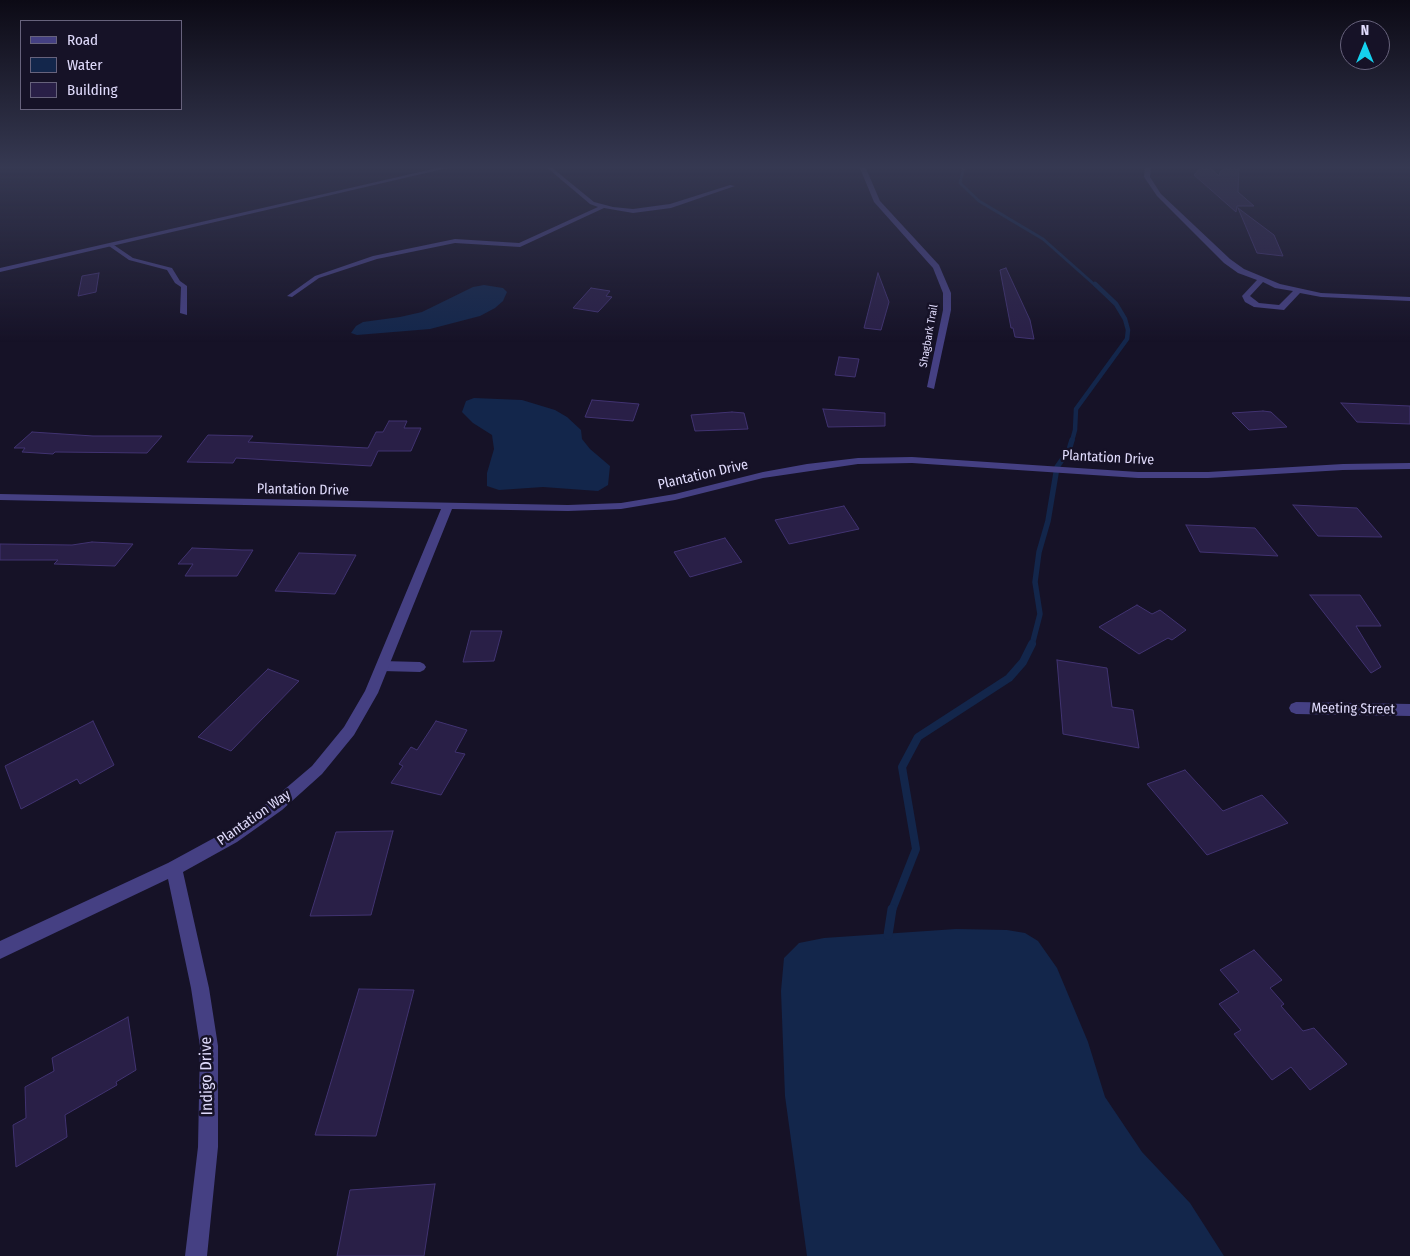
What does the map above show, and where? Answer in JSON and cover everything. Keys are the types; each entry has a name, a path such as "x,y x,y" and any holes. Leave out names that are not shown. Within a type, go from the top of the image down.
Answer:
{"street":[{"path":"0,270 199,225"},
{"name":"Shagbark Trail","path":"895,225 936,267 947,293 947,310 930,387"},
{"path":"1190,225 1227,261 1261,280 1298,291 1342,298 1410,300"},
{"path":"1261,280 1246,296 1248,300 1258,305 1281,308 1298,291"},
{"name":"Plantation Drive","path":"0,497 568,508 621,506 675,497 807,467 858,461 912,460 1138,475 1410,466"},
{"name":"Plantation Way","path":"0,950 174,868 230,837 262,816 317,770 350,731 371,693 448,506"},
{"name":"Meeting Street","path":"1296,708 1410,710"},
{"name":"Indigo Drive","path":"174,868 200,988 209,1046 208,1147 196,1256"}],"lane":[{"path":"290,296 317,277 375,257 455,241 520,245 564,225"},
{"path":"111,245 131,259 170,269 177,282 184,286 184,312"},
{"path":"382,666 420,667"}],"water":[{"path":"484,285 503,288 507,292 503,301 480,316 430,329 357,335 351,333 356,326 363,322 422,312 473,287"},
{"path":"474,398 522,400 555,410 567,417 581,430 582,439 590,449 610,466 608,485 598,491 543,487 499,490 487,486 487,473 494,449 492,435 473,423 462,412 466,401"},
{"path":"956,929 1007,930 1025,933 1038,941 1057,968 1088,1042 1105,1097 1142,1152 1190,1203 1224,1256 807,1256 785,1096 781,991 784,958 799,943 824,938"}],"building":[{"path":"1245,225 1260,225 1274,235 1283,256 1257,253"},
{"path":"1006,268 1030,320 1034,339 1015,337 1013,328 1011,328 1000,270"},
{"path":"99,273 96,292 78,296 82,276"},
{"path":"878,273 889,302 881,330 864,328"},
{"path":"591,288 610,291 606,296 612,297 598,312 573,308"},
{"path":"839,357 859,359 855,377 835,375"},
{"path":"592,400 639,404 633,421 585,417"},
{"path":"1341,403 1410,406 1410,424 1357,422"},
{"path":"823,409 885,413 885,426 828,427"},
{"path":"1271,412 1287,427 1249,430 1232,413"},
{"path":"744,413 748,429 695,431 691,415"},
{"path":"389,421 407,421 404,428 421,428 411,451 378,451 371,466 236,458 233,463 187,462 208,435 253,436 248,442 368,448 376,432 383,432"},
{"path":"32,432 93,436 162,436 147,453 55,452 53,454 22,452 25,448 14,448"},
{"path":"1293,505 1357,508 1382,537 1318,536"},
{"path":"844,506 859,529 789,544 775,520"},
{"path":"1186,525 1255,528 1278,556 1200,552"},
{"path":"725,538 742,562 690,577 674,552"},
{"path":"92,542 133,544 115,566 54,564 58,560 0,560 0,544 72,545"},
{"path":"192,548 253,550 237,576 185,576 193,564 178,564"},
{"path":"299,553 356,555 335,594 275,591"},
{"path":"1310,595 1360,595 1381,626 1356,626 1381,667 1371,673"},
{"path":"1137,605 1152,614 1160,610 1186,630 1172,640 1168,638 1139,654 1099,627"},
{"path":"471,631 502,631 494,661 463,662"},
{"path":"1057,660 1107,668 1112,707 1133,710 1139,748 1063,734"},
{"path":"268,669 299,681 231,751 198,737"},
{"path":"93,721 114,765 80,784 77,779 21,809 5,766"},
{"path":"436,721 467,730 455,752 465,754 441,795 391,783 403,766 399,764 411,747 417,750"},
{"path":"1185,770 1223,811 1262,795 1288,823 1207,855 1147,784"},
{"path":"393,831 371,915 310,916 336,832"},
{"path":"1254,950 1282,980 1270,988 1284,1004 1281,1006 1303,1031 1314,1028 1347,1064 1310,1090 1291,1067 1272,1080 1234,1034 1241,1030 1219,1004 1239,992 1220,970"},
{"path":"359,989 414,990 376,1136 315,1135"},
{"path":"128,1017 136,1070 116,1082 117,1085 65,1115 67,1137 16,1167 13,1125 26,1118 25,1087 54,1071 52,1058"},
{"path":"435,1184 424,1256 337,1256 350,1190"}],"waterway":[{"path":"1019,225 1043,239 1096,286"},
{"path":"1072,441 1075,430 1076,409 1127,339 1128,330 1125,319 1116,304 1095,284"},
{"path":"1032,645 1040,614 1035,582 1039,552 1048,521 1057,467 1069,450 1072,440"},
{"path":"892,910 916,849 902,767 918,737 1009,678 1023,662 1032,644"},
{"path":"888,935 892,909"}]}
